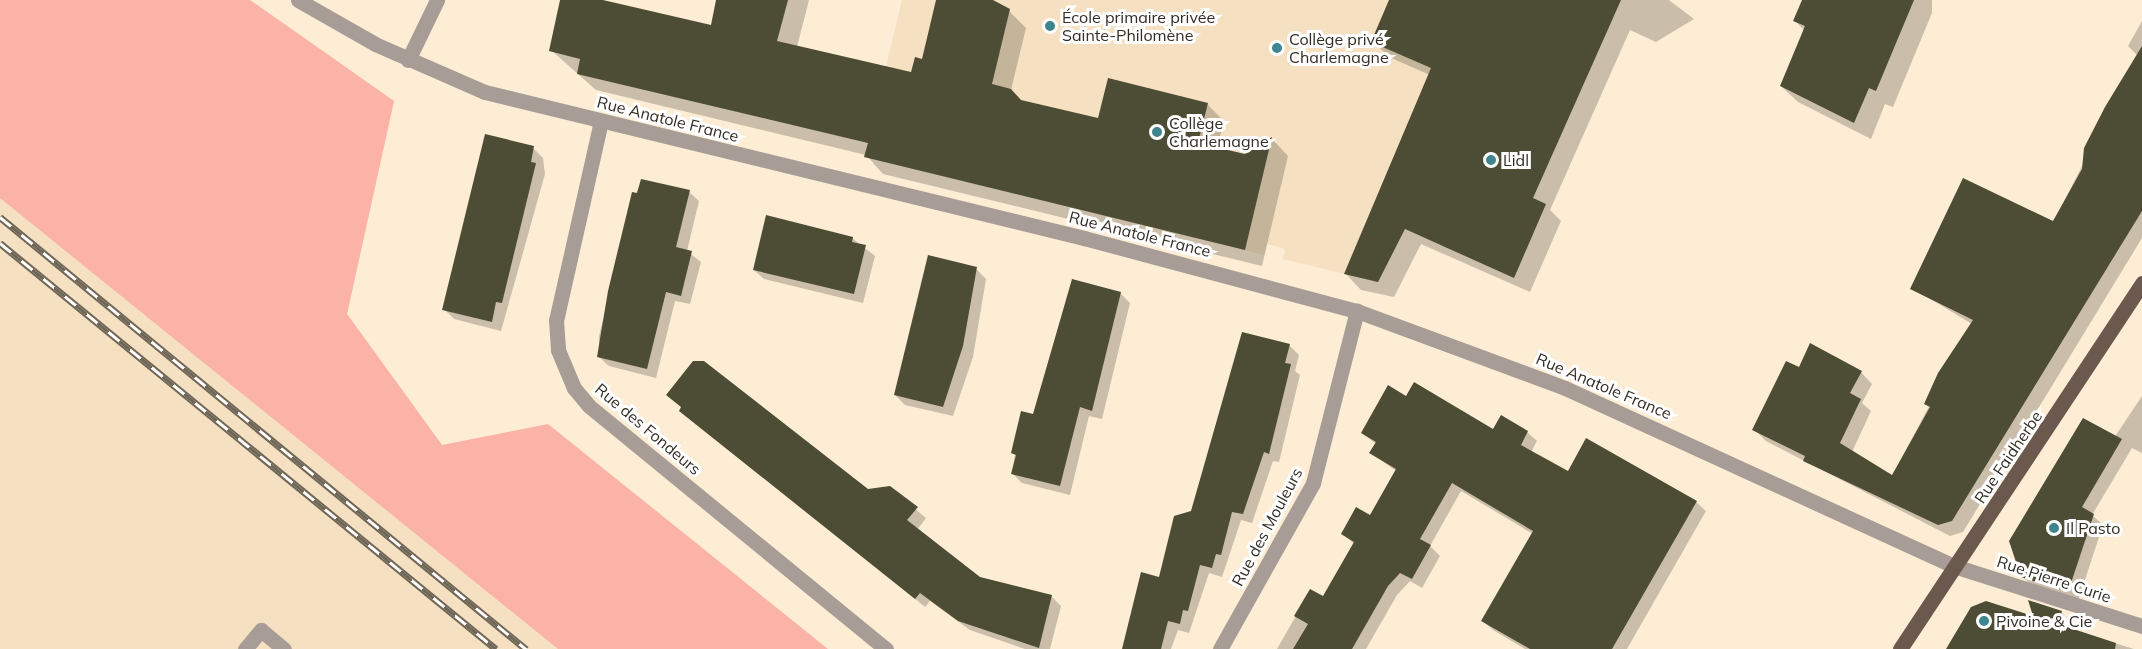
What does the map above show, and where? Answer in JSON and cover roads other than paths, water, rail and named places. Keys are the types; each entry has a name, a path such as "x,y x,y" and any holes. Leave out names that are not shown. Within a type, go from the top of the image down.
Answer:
{"main road":[{"name":"Rue Faidherbe","path":"1900,649 2142,283"}],"street":[{"name":"Rue Anatole France","path":"298,0 408,60 485,92 1357,311 1565,388 1954,566"},
{"path":"408,60 437,0"},
{"name":"Rue des Fondeurs","path":"601,121 556,320 558,350 574,388 589,406 886,649"},
{"name":"Rue des Mouleurs","path":"1220,649 1312,483 1357,311"},
{"name":"Rue Pierre Curie","path":"1954,566 2142,626"},
{"path":"245,649 261,630 284,649"}],"railway":[{"path":"0,217 526,649"},
{"path":"0,243 496,649"}],"place":[{"name":"École primaire privée Sainte-Philomène","path":"1050,26"},
{"name":"Collège privé Charlemagne","path":"1277,48"},
{"name":"Collège Charlemagne","path":"1157,132"},
{"name":"Lidl","path":"1491,160"},
{"name":"Il Pasto","path":"2054,528"},
{"name":"Pivoine & Cie","path":"1984,621"}]}
